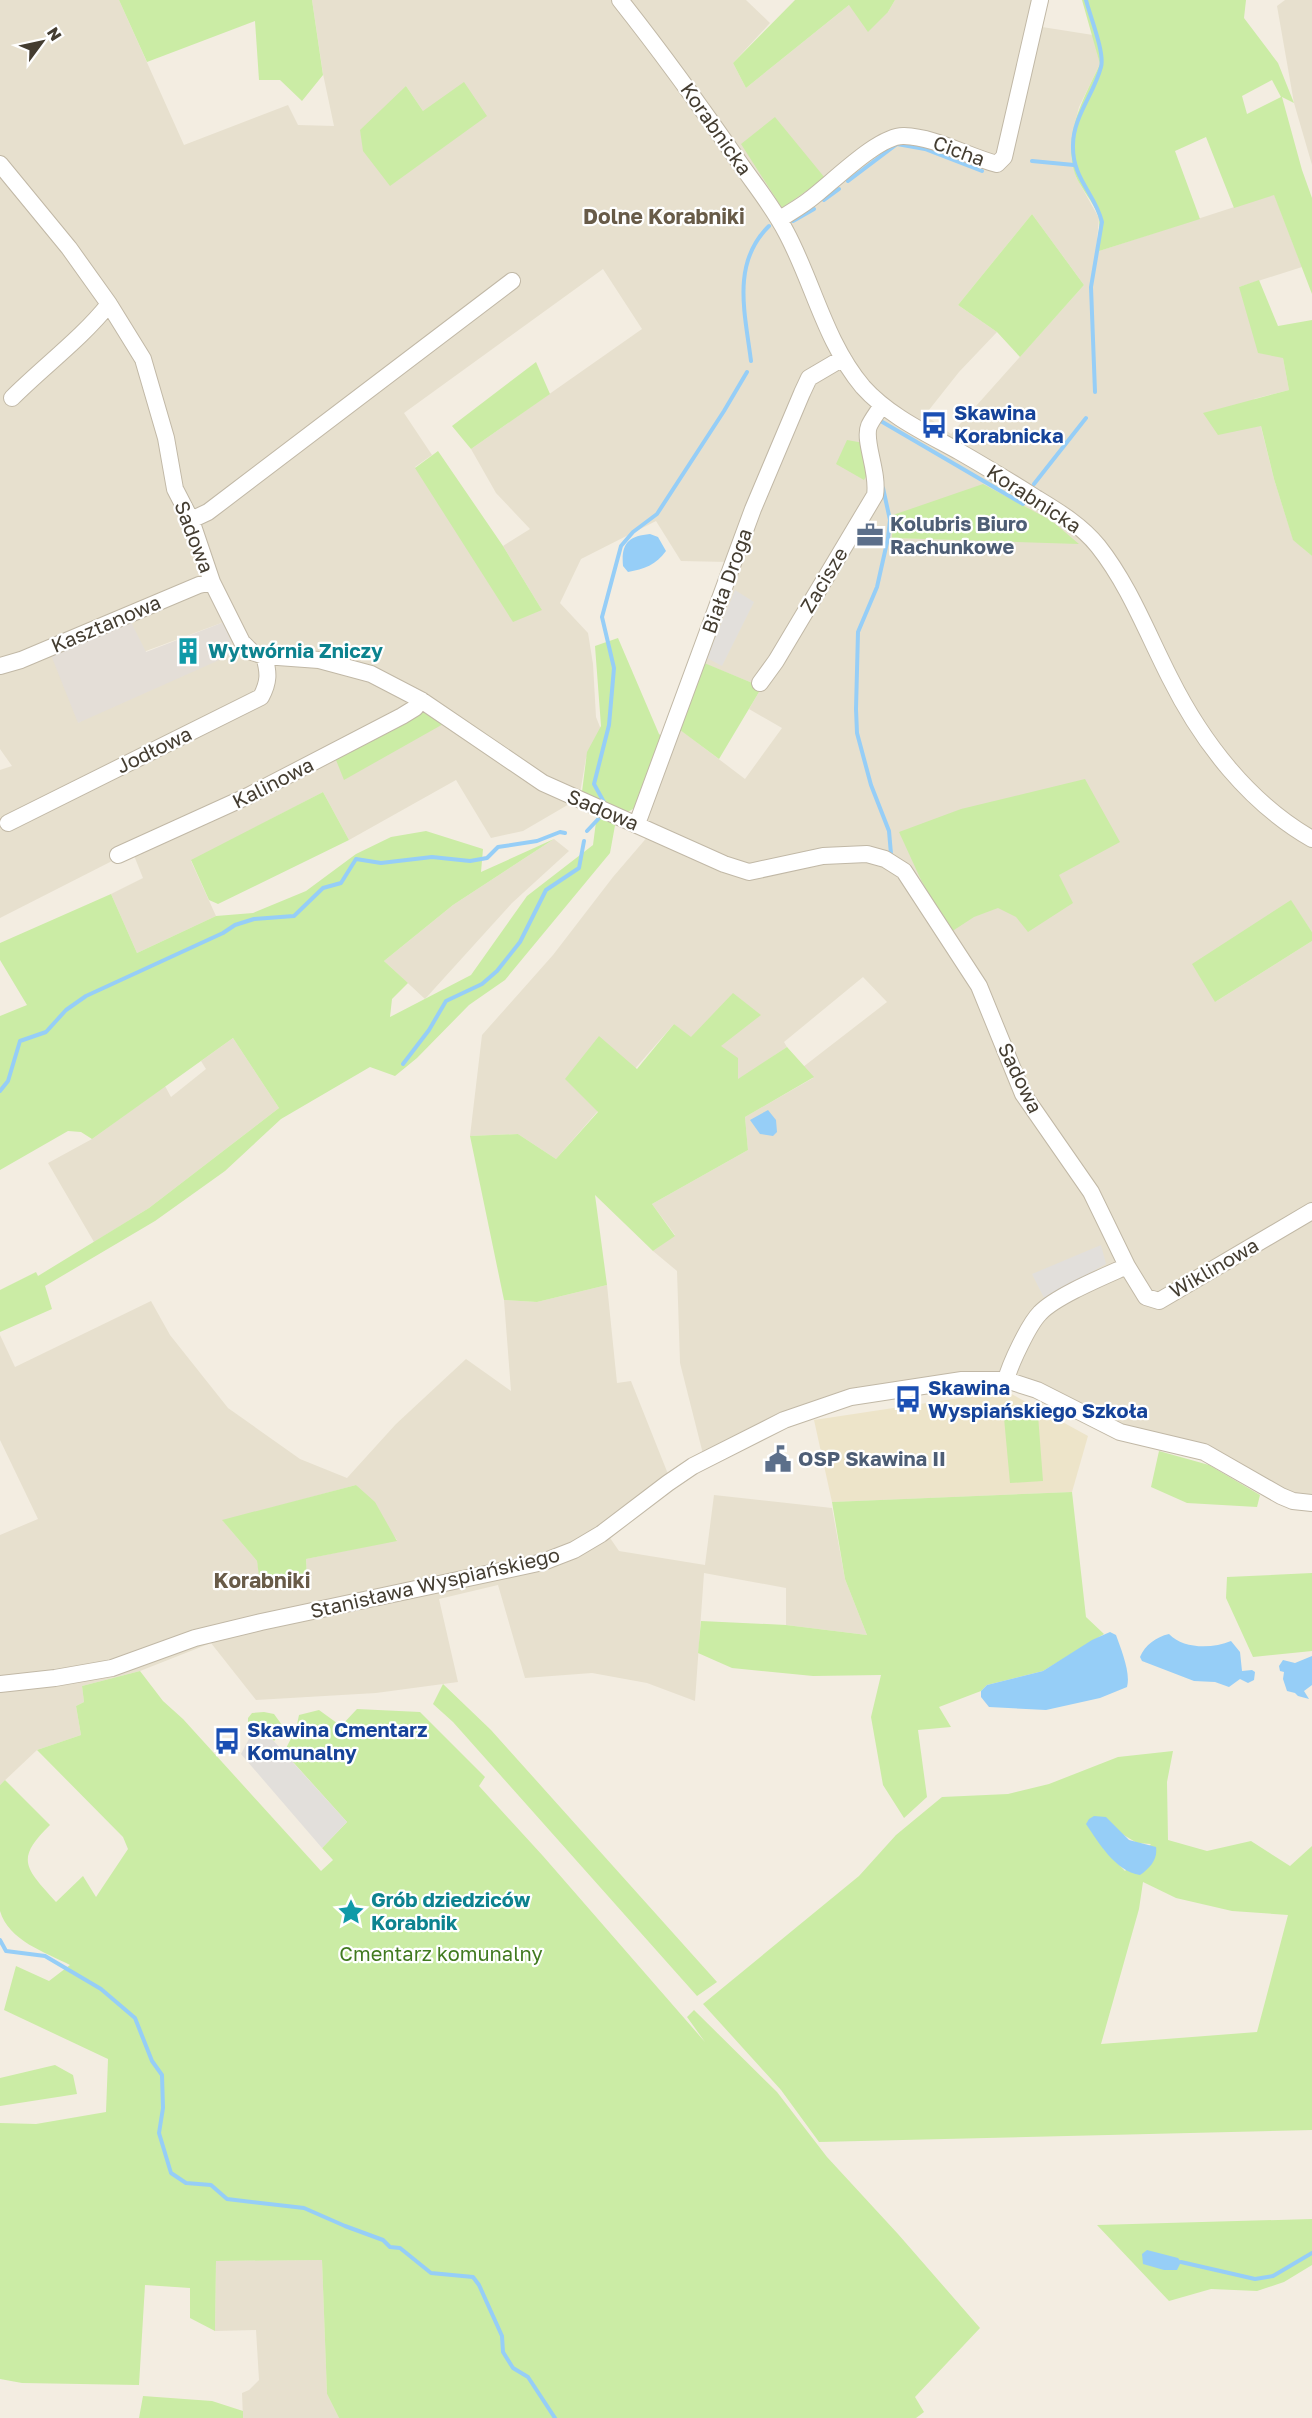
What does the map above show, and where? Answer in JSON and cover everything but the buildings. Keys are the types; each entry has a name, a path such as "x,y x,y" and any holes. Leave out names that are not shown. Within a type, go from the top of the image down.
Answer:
{"street":[{"name":"Korabnicka","path":"620,0 682,80 779,220 843,358 864,387 882,405 986,466 1073,521 1088,534 1126,588 1200,733 1245,787 1274,813 1312,839"},
{"name":"Cicha","path":"779,220 810,200 880,144 901,136 927,139 960,153 997,164 1004,157 1040,0"},
{"name":"Sadowa","path":"0,164 69,248 109,304 143,359 166,438 176,489 191,520 212,582 242,642 252,652 264,656 319,660 371,674 421,700 543,783 724,864 749,872 823,855 867,854 885,859 904,871 979,986 1023,1094 1091,1192 1127,1266"},
{"path":"191,520 208,512 512,281"},
{"path":"12,398 91,326 109,304"},
{"name":"Biała Droga","path":"637,824 753,509 802,393 809,378 843,358"},
{"name":"Zacisze","path":"760,683 776,661 875,495 876,471 867,437 869,426 882,405"},
{"name":"Kasztanowa","path":"0,666 21,660 199,585 212,582"},
{"name":"Jodłowa","path":"8,823 261,697 267,686 269,674 264,656"},
{"name":"Kalinowa","path":"118,855 258,791 411,711 421,700"},
{"name":"Wiklinowa","path":"1127,1266 1146,1297 1159,1300 1312,1211"},
{"path":"1006,1380 1011,1362 1040,1313 1064,1297 1127,1266"},
{"name":"Stanisława Wyspiańskiego","path":"0,1684 55,1678 112,1668 195,1638 543,1562 574,1550 601,1534 693,1466 795,1416 851,1397 962,1380 1006,1380 1037,1390 1120,1432 1204,1452 1281,1496 1293,1501 1312,1503"}],"shaded area":[{"path":"0,0 119,0 184,145 288,105 298,125 334,126 323,74 312,0 746,0 770,23 733,63 746,88 849,5 888,12 895,0 1049,0 1042,27 1093,35 1100,64 1079,107 1072,135 1071,157 1076,177 1099,218 1096,252 1274,194 1302,267 1239,287 1283,358 1289,390 1254,399 1274,479 1293,539 1312,556 1312,932 1291,901 1215,1002 1312,941 1312,1496 1284,1492 1121,1429 1040,1387 997,1371 930,1377 703,1454 680,1363 677,1271 653,1251 675,1235 652,1204 748,1150 745,1117 813,1078 803,1067 887,1002 863,977 784,1042 787,1047 738,1080 674,1024 556,1159 518,1134 470,1136 482,1035 553,955 613,877 649,835 633,827 670,722 745,779 782,728 749,709 762,687 696,660 729,562 681,561 656,521 581,559 560,603 588,633 593,664 596,717 602,732 586,758 580,793 571,803 523,831 491,838 456,780 349,840 323,792 191,861 216,916 137,953 111,894 143,878 133,853 116,859 0,918 0,770 12,766 0,749","holes":["406,86 423,111 390,185","1032,214 1084,285 951,434 925,415 959,372 997,332 958,305","603,269 642,329 471,449 496,493 530,529 503,546 542,610 415,467 432,455 404,413","893,516 1078,543 893,538","224,622 78,723 146,651"]},
{"path":"1285,0 1312,0 1312,165 1294,103 1277,6"},
{"path":"735,590 754,602 722,666 707,658"},
{"path":"129,618 146,652 224,622 235,653 78,723 49,650"},
{"path":"554,839 569,851 512,903 425,999 384,961 453,905"},
{"path":"233,1038 279,1108 149,1208 94,1242 48,1163 92,1139 165,1086 171,1097 206,1069 201,1061"},
{"path":"1101,1245 1106,1264 1044,1298 1032,1274"},
{"path":"607,1285 617,1383 631,1381 668,1474 608,1535 619,1551 705,1565 714,1495 832,1508 845,1579 867,1635 786,1625 786,1588 704,1573 695,1701 647,1683 592,1673 525,1678 498,1585 439,1599 458,1682 376,1693 256,1700 211,1643 140,1671 82,1686 84,1702 76,1706 81,1735 37,1750 0,1785 0,1535 38,1519 0,1440 0,1335 15,1367 151,1301 170,1335 228,1408 300,1459 347,1478 396,1424 466,1359 511,1391 504,1300 537,1302","holes":["356,1485 397,1540 306,1559 307,1577 261,1584 257,1561 223,1521"]},
{"path":"1006,1391 1088,1436 1072,1492 832,1502 814,1420"},
{"path":"260,1726 347,1822 322,1848 241,1754 252,1733"},
{"path":"322,2260 327,2394 339,2418 243,2418 242,2393 249,2390 259,2380 256,2330 215,2331 216,2261"}],"green space":[{"path":"119,0 312,0 323,75 302,101 280,80 259,80 255,21 147,62"},
{"path":"795,0 895,0 888,12 868,32 849,5 746,88 733,63"},
{"path":"1082,0 1246,0 1244,18 1278,63 1294,103 1282,97 1312,198 1312,294 1274,195 1234,208 1206,137 1175,151 1200,219 1096,252 1099,219 1075,174 1071,145 1082,103 1100,64","holes":["1272,80 1281,97 1247,114 1242,96"]},
{"path":"464,82 487,116 390,186 363,151 360,130 406,86 423,111"},
{"path":"775,117 825,178 782,208 741,144"},
{"path":"1032,214 1084,285 1020,357 997,332 958,305"},
{"path":"1259,280 1278,326 1312,320 1312,556 1293,540 1274,479 1261,426 1218,435 1203,413 1289,390 1283,358 1258,353 1239,287"},
{"path":"536,362 550,394 471,449 452,426"},
{"path":"847,440 864,443 870,470 864,480 836,464"},
{"path":"438,451 503,546 542,610 513,622 415,468"},
{"path":"983,484 1052,521 1079,544 892,538 893,515"},
{"path":"618,638 659,734 664,738 636,807 628,812 582,792 587,752 601,726 595,646"},
{"path":"702,662 762,687 719,759 676,727"},
{"path":"421,708 445,723 344,780 334,755"},
{"path":"1085,779 1120,842 1059,875 1073,903 1028,932 1016,917 998,908 974,917 951,932 921,880 899,832 961,809"},
{"path":"323,792 349,840 218,904 209,900 191,860"},
{"path":"597,814 616,820 610,853 505,980 469,1005 417,1058 395,1076 370,1067 281,1119 225,1171 155,1221 45,1286 52,1309 0,1332 0,1290 36,1272 38,1276 149,1208 279,1108 233,1038 92,1139 81,1132 68,1131 0,1170 0,1016 27,1005 0,960 0,943 111,894 137,953 216,916 253,913 306,891 356,854 391,837 426,831 483,849 481,872 554,839 453,905 384,961 408,983 392,999 390,1017 471,975 527,896 593,845"},
{"path":"1291,900 1312,932 1312,941 1215,1002 1192,964"},
{"path":"733,993 761,1015 721,1046 738,1058 738,1079 787,1047 814,1077 745,1117 748,1150 652,1204 675,1236 653,1251 595,1195 607,1285 537,1302 504,1300 470,1136 518,1134 556,1159 598,1112 565,1079 599,1036 637,1069 674,1024 691,1037"},
{"path":"1038,1415 1043,1481 1010,1483 1004,1418"},
{"path":"1159,1451 1209,1465 1260,1495 1257,1507 1187,1503 1151,1487"},
{"path":"356,1485 375,1502 397,1541 306,1559 307,1577 260,1584 257,1561 222,1520"},
{"path":"1072,1492 1086,1617 1104,1634 1043,1671 987,1685 981,1691 939,1707 951,1727 918,1730 927,1797 904,1818 883,1785 871,1717 881,1675 813,1676 732,1668 698,1653 701,1621 786,1625 867,1635 845,1579 832,1502"},
{"path":"1312,1573 1312,1651 1253,1657 1226,1598 1227,1577"},
{"name":"Cmentarz komunalny","path":"140,1671 163,1701 183,1719 321,1871 333,1860 322,1848 347,1822 284,1752 296,1729 299,1715 319,1710 341,1726 357,1709 420,1712 485,1777 479,1786 705,2042 687,2017 694,2010 777,2092 827,2157 980,2328 915,2397 924,2412 916,2418 339,2418 327,2394 322,2260 216,2261 215,2331 190,2318 190,2288 145,2285 139,2385 22,2383 0,2379 0,2123 36,2124 106,2112 108,2059 4,2010 16,1966 49,1981 70,1965 20,1938 11,1930 0,1911 0,1785 5,1780 50,1825 39,1837 28,1856 28,1864 37,1881 56,1902 83,1876 96,1897 128,1849 123,1837 37,1750 81,1735 76,1706 84,1702 82,1686"},
{"path":"443,1684 491,1730 717,1982 697,1996 453,1722 433,1704"},
{"path":"252,1713 274,1714 282,1725 281,1733 274,1741 260,1726 252,1733 248,1727 248,1718"},
{"path":"1173,1751 1167,1782 1168,1840 1207,1851 1251,1841 1290,1866 1312,1846 1312,2130 819,2142 781,2090 703,2004 859,1876 896,1835 942,1797 1008,1794 1049,1784 1118,1757","holes":["1122,1834 1137,1843 1151,1844 1125,1871 1103,1848","1143,1882 1176,1898 1232,1911 1288,1915 1257,2032 1101,2044 1139,1909"]},
{"path":"55,2065 73,2075 77,2094 0,2106 0,2078"},
{"path":"1312,2219 1312,2265 1284,2282 1257,2291 1211,2289 1169,2301 1097,2225"},
{"path":"143,2396 212,2401 243,2411 243,2418 139,2418"}],"water":[{"path":"650,534 658,537 666,551 649,566 628,572 623,566 625,547 631,539"},
{"path":"768,1110 776,1120 777,1132 773,1136 760,1134 750,1120"},
{"path":"1110,1632 1116,1635 1123,1654 1128,1675 1127,1687 1100,1698 1046,1710 989,1707 981,1697 981,1691 987,1685 1043,1671 1092,1640"},
{"path":"1169,1634 1182,1643 1198,1646 1231,1641 1240,1652 1242,1671 1255,1672 1254,1680 1248,1683 1240,1679 1229,1687 1215,1682 1194,1681 1142,1661 1140,1657 1148,1645 1155,1639"},
{"path":"1312,1656 1312,1685 1304,1691 1309,1699 1287,1691 1283,1679 1284,1672 1280,1671 1279,1666 1283,1660 1295,1663"},
{"path":"1094,1816 1106,1817 1129,1840 1156,1847 1156,1855 1150,1866 1140,1875 1115,1862 1086,1824"},
{"path":"1147,2250 1178,2258 1181,2262 1177,2270 1164,2270 1143,2264 1142,2254"}],"waterway":[{"path":"1086,0 1102,61 1098,77 1076,125 1073,145 1076,167 1102,222 1091,287 1095,392"},
{"path":"848,181 897,144 925,149 982,171"},
{"path":"1032,161 1074,165"},
{"path":"824,200 839,189"},
{"path":"793,221 814,209"},
{"path":"751,361 744,307 745,272 749,256 757,240 769,226"},
{"path":"605,804 594,784 609,725 614,668 602,617 621,546 633,532 657,514 747,372"},
{"path":"1034,484 1086,418"},
{"path":"879,420 1023,504 1025,501"},
{"path":"883,488 890,520 888,538 877,587 858,632 856,709 857,733 871,785 889,831 891,854"},
{"path":"587,831 602,815"},
{"path":"0,1091 8,1081 20,1041 46,1032 66,1010 86,996 223,933 235,925 254,919 294,916 323,888 341,883 356,859 381,863 432,857 470,861 487,858 498,847 537,841 560,832 565,833"},
{"path":"403,1064 429,1030 446,1001 482,984 497,971 520,942 546,890 579,868 584,841"},
{"path":"0,1940 6,1951 45,1956 101,1989 135,2018 152,2061 162,2075 163,2108 159,2133 171,2173 186,2183 211,2185 227,2199 304,2208 383,2240 390,2247 400,2248 431,2273 473,2277 479,2285 502,2336 503,2352 513,2368 528,2377 555,2418"},
{"path":"1181,2262 1255,2279 1273,2276 1312,2253"}],"place":[{"name":"Skawina Korabnicka","path":"934,425"},
{"name":"Kolubris Biuro Rachunkowe","path":"870,535"},
{"name":"Wytwórnia Zniczy","path":"188,651"},
{"name":"Skawina Wyspiańskiego Szkoła","path":"908,1399"},
{"name":"OSP Skawina II","path":"778,1459"},
{"name":"Skawina Cmentarz Komunalny","path":"227,1741"},
{"name":"Grób dziedziców Korabnik","path":"351,1912"}],"district":[{"name":"Dolne Korabniki","path":"664,217"},
{"name":"Korabniki","path":"262,1581"}]}
